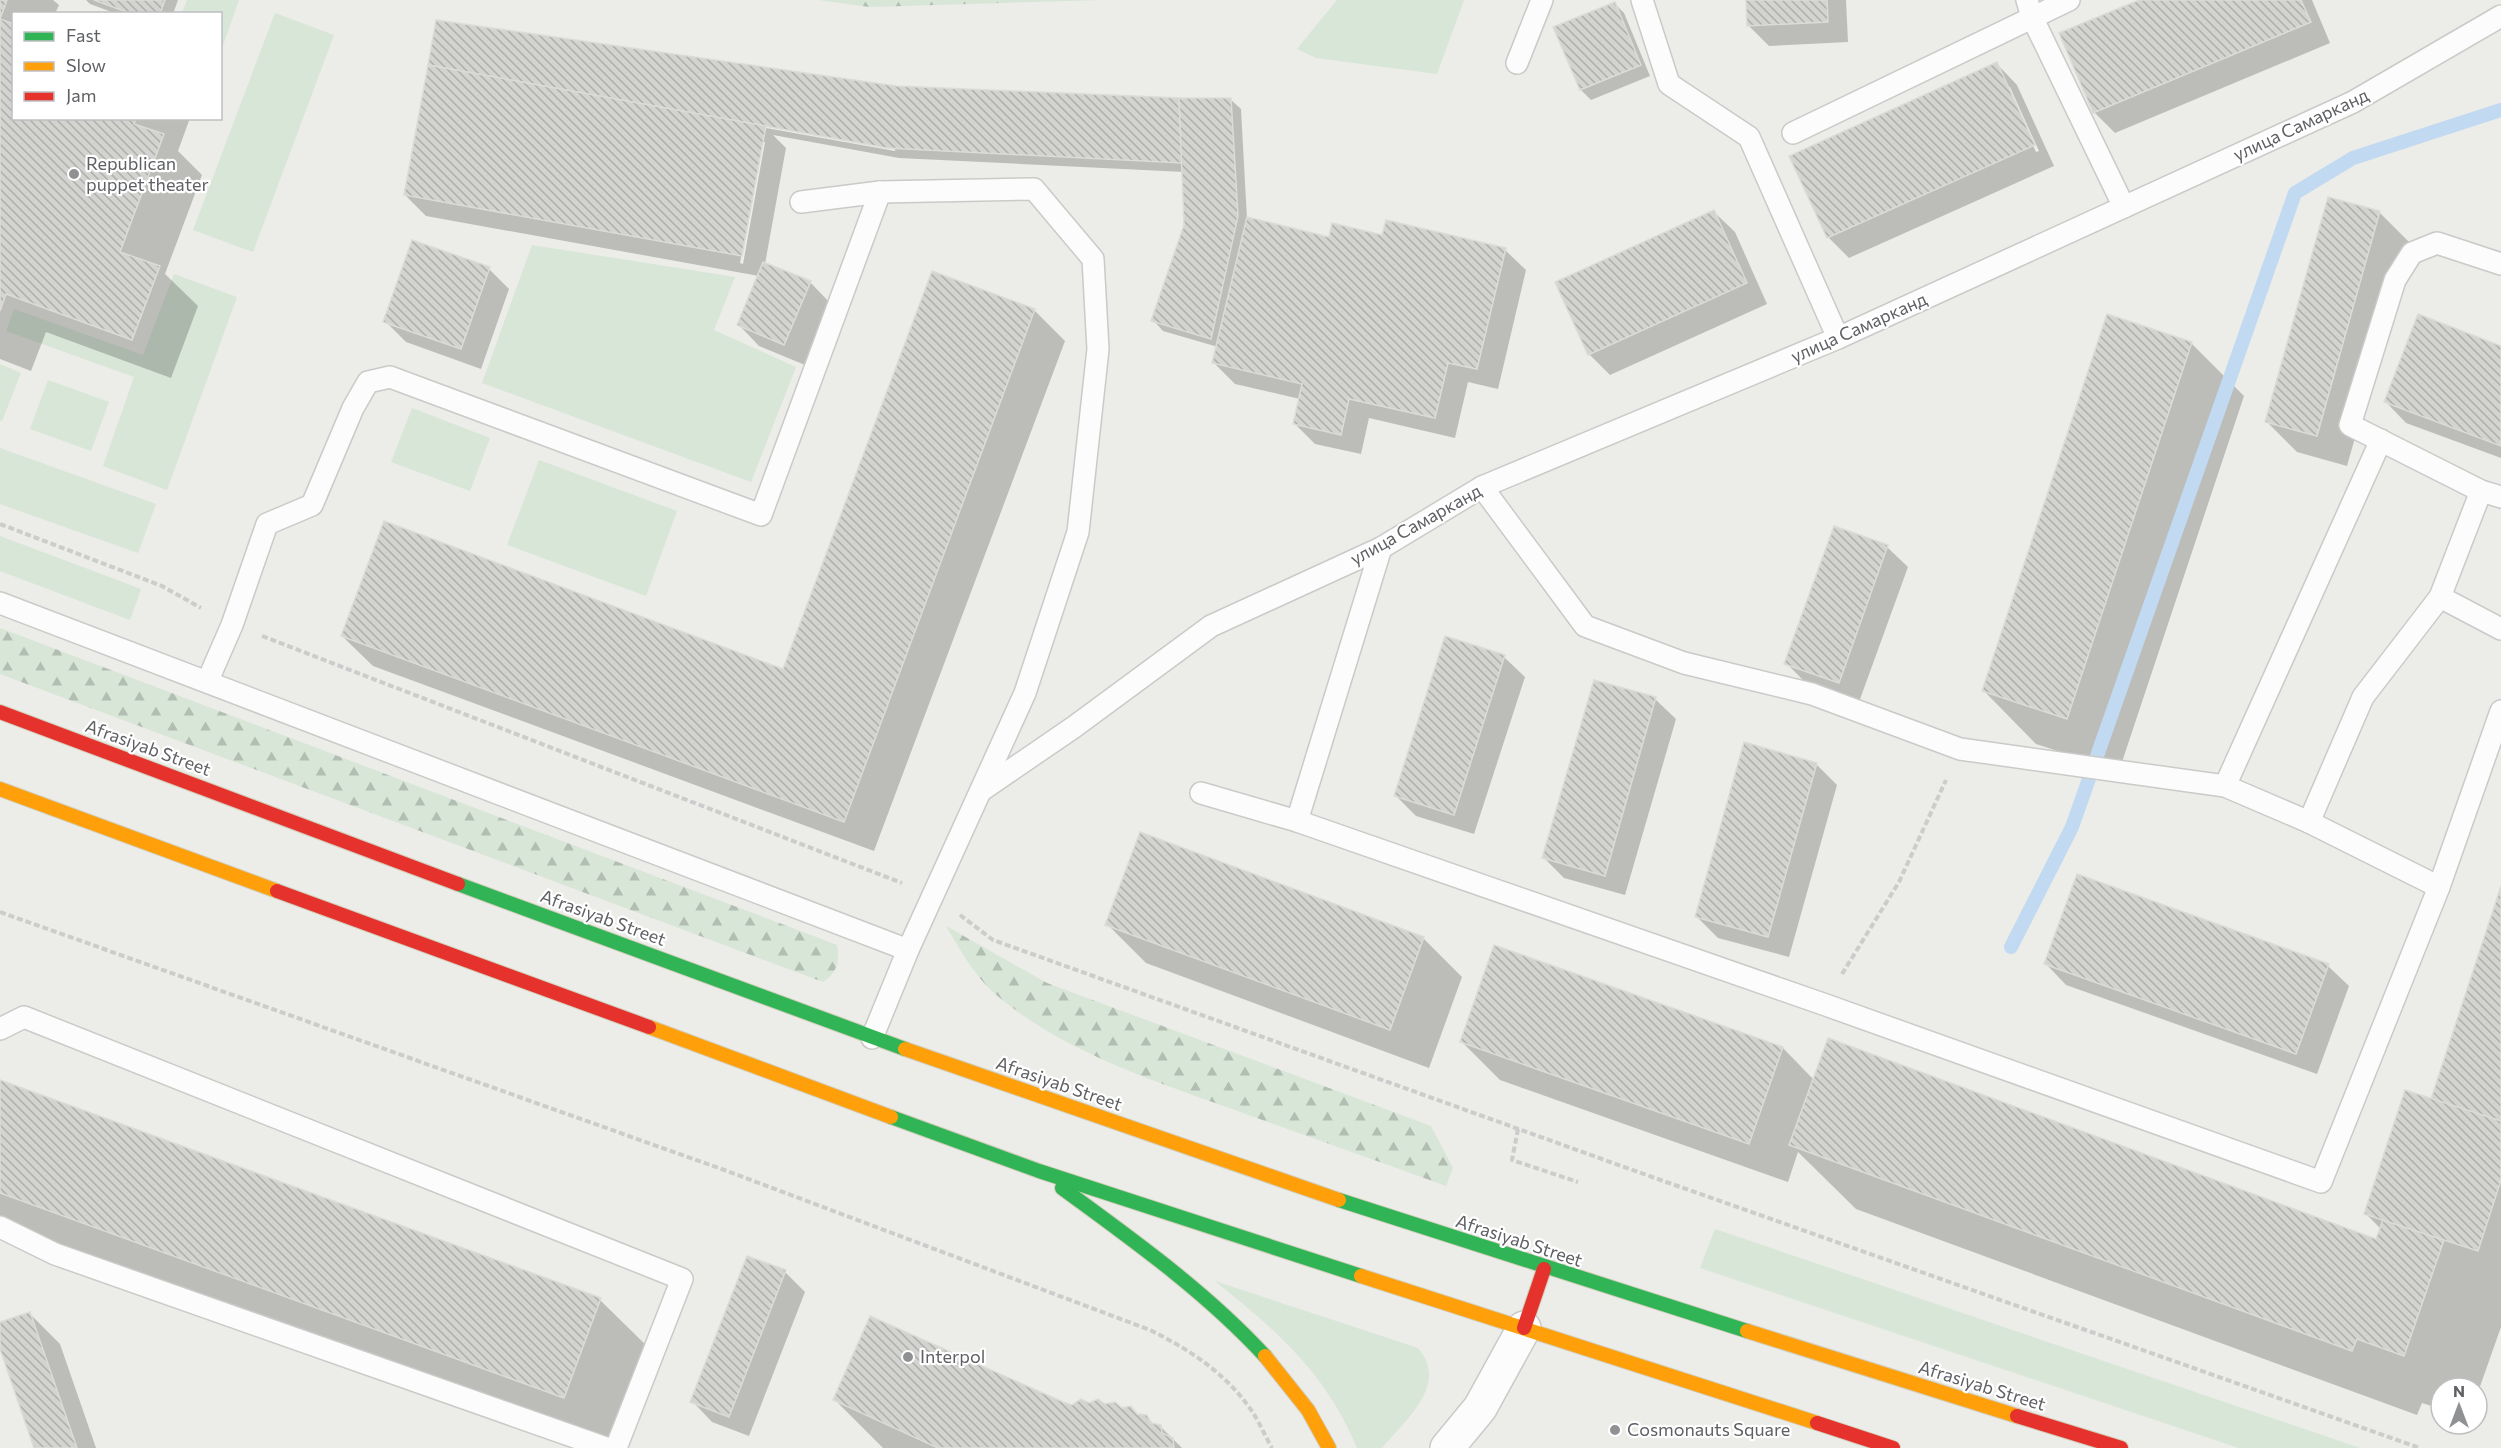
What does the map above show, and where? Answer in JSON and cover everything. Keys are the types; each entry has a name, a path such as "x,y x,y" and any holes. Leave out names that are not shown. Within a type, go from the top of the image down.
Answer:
{"main road":[{"name":"Afrasiyab Street","path":"0,712 873,1038 1207,1155 1544,1269 2121,1448"},
{"path":"0,789 1038,1171 1893,1448"},
{"path":"1038,1171 1151,1254 1206,1300 1257,1348 1302,1402 1329,1448"},
{"path":"1524,1328 1544,1269"}],"street":[{"path":"1447,1448 1480,1408 1524,1328"}],"lane":[{"path":"1517,63 1542,0"},
{"path":"1642,0 1669,84 1749,137 1838,338"},
{"path":"1793,133 2029,8 2069,0"},
{"path":"2029,8 2124,207"},
{"name":"улица Самарканд","path":"981,790 1074,727 1211,626 1380,548 1482,487 1838,338 2353,102 2501,16"},
{"path":"801,202 880,192 1034,189 1093,259 1098,349 1078,532 1025,693 908,950 873,1038"},
{"path":"208,680 232,625 267,524 312,505 353,408 368,382 390,377 761,515 880,192"},
{"path":"2309,822 2363,697 2440,597 2491,494 2350,425 2395,280 2412,253 2437,243 2501,264"},
{"path":"2225,786 2381,440"},
{"path":"1482,487 1585,626 1684,663 1812,694 1960,749 2225,786 2309,822 2439,887"},
{"path":"1298,821 1380,548"},
{"path":"2440,597 2501,629"},
{"path":"0,603 208,680 908,950"},
{"path":"1201,793 1298,821 1823,1004 2321,1182 2439,887 2501,711"},
{"path":"0,1029 24,1017 682,1279 616,1448"},
{"path":"0,1227 55,1254 606,1448"}],"path":[{"path":"0,524 162,586 232,625 933,895"},
{"path":"1823,1004 1899,882 1960,749"},
{"path":"0,912 727,1171 1150,1330 1183,1347 1212,1367 1250,1408 1272,1448"},
{"path":"993,940 1518,1129 2420,1448"},
{"path":"1518,1129 1512,1160 1578,1182"}],"green space":[{"path":"187,0 239,0 222,48 222,12 182,12"},
{"path":"819,0 1101,0 869,7"},
{"path":"1337,0 1464,0 1437,74 1316,58 1297,49"},
{"path":"275,13 334,35 253,252 193,230"},
{"path":"532,245 735,277 714,330 796,367 751,482 482,383"},
{"path":"174,274 237,297 167,490 103,466 134,377 6,331 14,309 143,355"},
{"path":"0,364 21,373 2,421 0,421"},
{"path":"48,380 109,402 91,451 30,429"},
{"path":"412,408 490,438 470,491 391,462"},
{"path":"0,448 156,504 138,553 0,504"},
{"path":"539,460 677,511 646,596 507,545"},
{"path":"0,536 141,589 130,620 0,571"},
{"path":"0,628 837,945 836,966 832,974 823,982 0,674"},
{"path":"946,926 1047,983 1431,1126 1453,1168 1446,1186 1138,1075 1076,1047 1047,1031 993,992 973,969"},
{"path":"1715,1229 2360,1448 2239,1448 1700,1268"},
{"path":"1215,1281 1418,1348 1427,1362 1429,1375 1420,1402 1382,1448 1357,1448 1345,1421 1330,1397 1298,1355"}],"building":[{"path":"0,0 7,0 0,19"},
{"path":"94,0 165,0 161,12 127,12"},
{"path":"1746,0 1827,0 1828,22 1747,26"},
{"path":"2139,0 2301,0 2311,22 2093,113 2059,33"},
{"path":"1615,2 1641,65 1580,90 1553,27"},
{"name":"Republican puppet theater","path":"0,19 12,23 12,120 135,120 134,124 164,134 120,252 160,266 132,340 6,294 0,311"},
{"path":"436,20 896,86 1179,98 1182,163 887,148 428,65"},
{"path":"1997,62 2035,145 1827,238 1789,156"},
{"path":"428,65 766,126 742,256 404,195"},
{"path":"1179,98 1231,98 1238,216 1211,339 1151,321 1184,225"},
{"path":"2328,197 2380,211 2317,436 2265,422"},
{"path":"1714,210 1747,283 1588,355 1555,282"},
{"path":"1247,217 1329,237 1332,223 1382,235 1386,220 1506,248 1477,369 1448,363 1435,418 1349,399 1341,435 1293,424 1302,384 1212,363"},
{"path":"412,240 490,267 461,349 383,322"},
{"path":"763,262 811,281 784,345 737,325"},
{"path":"932,271 1035,309 844,822 341,636 384,521 783,669"},
{"path":"2107,314 2192,342 2067,719 1982,691"},
{"path":"2418,314 2501,346 2501,446 2384,402"},
{"path":"1834,526 1888,545 1839,683 1784,664"},
{"path":"1445,636 1505,655 1454,815 1394,796"},
{"path":"1594,680 1656,697 1605,876 1542,858"},
{"path":"1744,742 1817,763 1768,937 1695,917"},
{"path":"1140,832 1424,937 1390,1030 1105,925"},
{"path":"2077,874 2329,964 2296,1054 2044,964"},
{"path":"2501,886 2501,1121 2431,1099"},
{"path":"1494,945 1783,1047 1749,1144 1460,1042"},
{"path":"1828,1038 2376,1239 2383,1220 2444,1240 2404,1356 2357,1339 2352,1351 1789,1145"},
{"path":"0,1080 601,1298 564,1398 0,1193"},
{"path":"2405,1090 2501,1121 2501,1180 2478,1251 2364,1214"},
{"path":"747,1256 786,1270 729,1417 690,1402"},
{"path":"30,1312 77,1448 34,1448 0,1349 0,1322"},
{"name":"Interpol","path":"870,1316 1063,1402 1072,1405 1081,1399 1089,1403 1098,1399 1105,1404 1115,1402 1122,1408 1131,1406 1137,1414 1147,1415 1151,1423 1161,1425 1162,1433 1173,1438 1174,1448 938,1448 833,1400"}],"waterway":[{"path":"2011,947 2072,827 2295,193 2353,158 2501,110"}],"traffic: fast":[{"path":"458,884 905,1049"},
{"path":"891,1117 1039,1171 1361,1276"},
{"path":"1062,1188 1193,1288 1265,1356"},
{"path":"1339,1200 1747,1331"}],"traffic: slow":[{"path":"0,789 277,891"},
{"path":"649,1027 891,1117"},
{"path":"905,1049 1339,1200"},
{"path":"1361,1276 1817,1423"},
{"path":"1747,1331 2017,1416"},
{"path":"1265,1356 1308,1410 1329,1448"}],"traffic: jam":[{"path":"0,712 458,884"},
{"path":"277,891 649,1027"},
{"path":"1524,1328 1544,1269"},
{"path":"2017,1416 2121,1448"},
{"path":"1817,1423 1893,1448"}],"place":[{"name":"Republican puppet theater","path":"74,174"},
{"name":"Interpol","path":"908,1357"},
{"name":"Cosmonauts Square","path":"1615,1430"}]}
